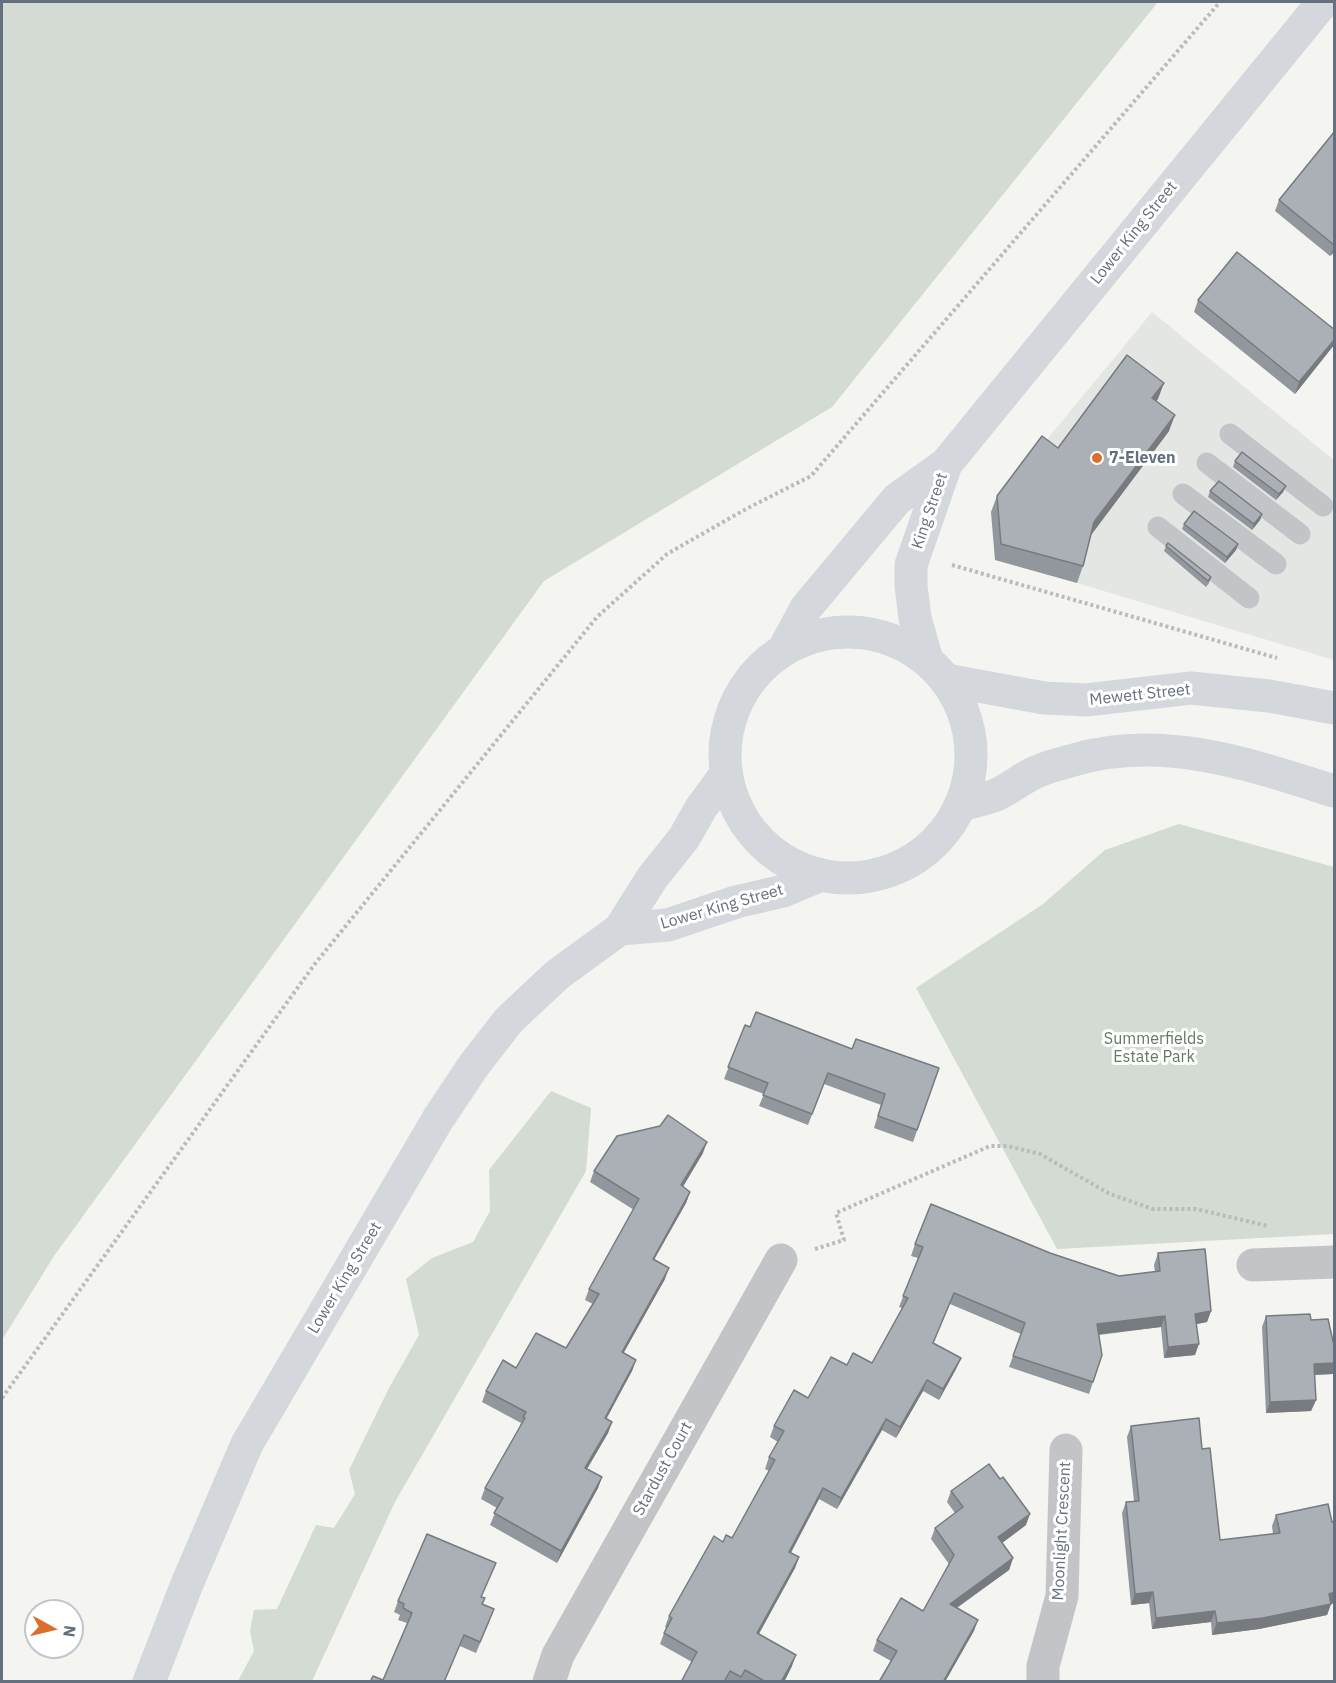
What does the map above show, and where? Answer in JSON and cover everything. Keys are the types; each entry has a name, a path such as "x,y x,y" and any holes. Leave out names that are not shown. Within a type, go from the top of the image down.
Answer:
{"main road":[{"name":"Lower King Street","path":"946,464 1323,2"},
{"name":"King Street","path":"784,649 806,608 897,499 946,464"},
{"name":"King Street","path":"937,670 915,618 911,565 946,464"},
{"path":"842,631 872,633 902,643 937,670 963,709 970,741 969,774 961,805 942,834 918,856 887,872 855,878 821,875 787,862 758,840 737,809 726,774 726,738 736,703 756,672 784,649 812,636 842,631"},
{"name":"Mewett Street","path":"937,670 1044,698 1086,700 1191,688 1269,696 1335,708"},
{"path":"961,805 996,795 1035,772 1073,760 1114,752 1164,749 1262,768 1335,791"},
{"name":"Lower King Street","path":"149,1682 187,1584 247,1444 438,1119 474,1065 509,1020 557,975 620,929 652,878 684,838 700,808 726,774"},
{"name":"Lower King Street","path":"620,929 668,925 736,902 783,891 821,875"}],"street":[{"name":"Stardust Court","path":"549,1682 558,1654 781,1260"},
{"path":"1253,1265 1335,1262"},
{"name":"Moonlight Crescent","path":"1042,1682 1043,1666 1062,1596 1066,1450"}],"lane":[{"path":"1230,434 1323,506"},
{"path":"1207,463 1300,534"},
{"path":"1183,494 1275,564"},
{"path":"1158,527 1248,598"}],"path":[{"path":"2,1398 314,965 597,617 668,554 746,509 811,476 1220,2"},
{"path":"952,565 1280,658"},
{"path":"781,1260 844,1240 836,1213 990,1146 1008,1146 1040,1154 1110,1194 1153,1209 1196,1209 1270,1227"}],"shaded area":[{"name":"7-Eleven","path":"1152,312 1334,460 1334,660 995,560 991,512 1036,453"}],"green space":[{"path":"2,2 1158,2 832,407 544,581 54,1256 2,1340"},
{"name":"Summerfields Estate Park","path":"1179,824 1334,867 1334,1234 1057,1249 916,988 1043,904 1105,850"},
{"path":"551,1091 591,1108 586,1171 395,1502 312,1681 238,1681 254,1651 250,1631 254,1610 277,1609 316,1525 334,1528 355,1494 349,1470 389,1388 419,1335 406,1279 432,1258 473,1242 490,1211 489,1170"}],"building":[{"path":"1335,131 1335,245 1334,245 1279,200"},
{"path":"1237,252 1335,330 1335,339 1299,382 1198,300"},
{"path":"1127,355 1164,383 1152,398 1175,415 1094,522 1083,566 1001,544 997,496 1042,436 1058,448"},
{"path":"1242,452 1286,486 1279,494 1235,461"},
{"path":"1219,481 1262,514 1254,524 1210,491"},
{"path":"1194,511 1238,544 1227,557 1184,524"},
{"path":"1168,543 1211,577 1208,581 1166,546"},
{"path":"756,1012 852,1049 856,1039 939,1068 917,1130 878,1116 885,1094 828,1073 812,1114 763,1095 768,1083 728,1067 745,1025 750,1027"},
{"path":"668,1115 707,1142 681,1185 690,1192 653,1259 669,1268 622,1352 636,1360 605,1418 612,1422 585,1468 602,1477 561,1551 494,1513 503,1498 485,1488 525,1418 523,1417 526,1412 486,1391 503,1360 516,1368 536,1333 566,1348 599,1294 589,1289 639,1199 594,1171 617,1136 660,1126"},
{"path":"931,1204 1050,1253 1119,1276 1160,1271 1158,1253 1205,1249 1211,1311 1195,1314 1199,1344 1168,1347 1165,1316 1097,1324 1102,1355 1093,1382 1013,1356 1025,1323 954,1293 933,1343 961,1358 943,1389 927,1380 900,1427 886,1419 841,1498 823,1488 789,1552 799,1557 757,1633 796,1655 781,1682 766,1682 745,1670 741,1677 730,1671 724,1682 681,1682 697,1652 664,1633 672,1618 669,1616 714,1536 723,1542 726,1535 732,1538 775,1460 769,1457 784,1431 774,1426 794,1390 808,1398 831,1357 847,1365 853,1353 872,1363 908,1298 903,1296 923,1247 915,1244"},
{"path":"1310,1314 1311,1320 1328,1319 1335,1350 1335,1363 1314,1364 1316,1400 1270,1402 1266,1316"},
{"path":"1199,1418 1202,1449 1210,1448 1220,1540 1280,1533 1276,1515 1328,1504 1332,1522 1335,1521 1335,1592 1329,1594 1331,1604 1263,1618 1217,1623 1215,1611 1156,1618 1153,1592 1135,1594 1126,1502 1139,1501 1131,1426"},
{"path":"989,1464 1000,1479 1003,1477 1030,1514 998,1537 1013,1558 950,1604 978,1620 943,1682 879,1682 897,1651 877,1640 901,1598 923,1611 954,1555 935,1528 963,1507 951,1491"},
{"path":"427,1534 496,1563 481,1597 485,1598 482,1604 494,1609 480,1642 464,1635 444,1682 370,1682 373,1676 383,1680 412,1613 403,1608 404,1604 398,1601"}],"place":[{"name":"7-Eleven","path":"1097,458"}]}
